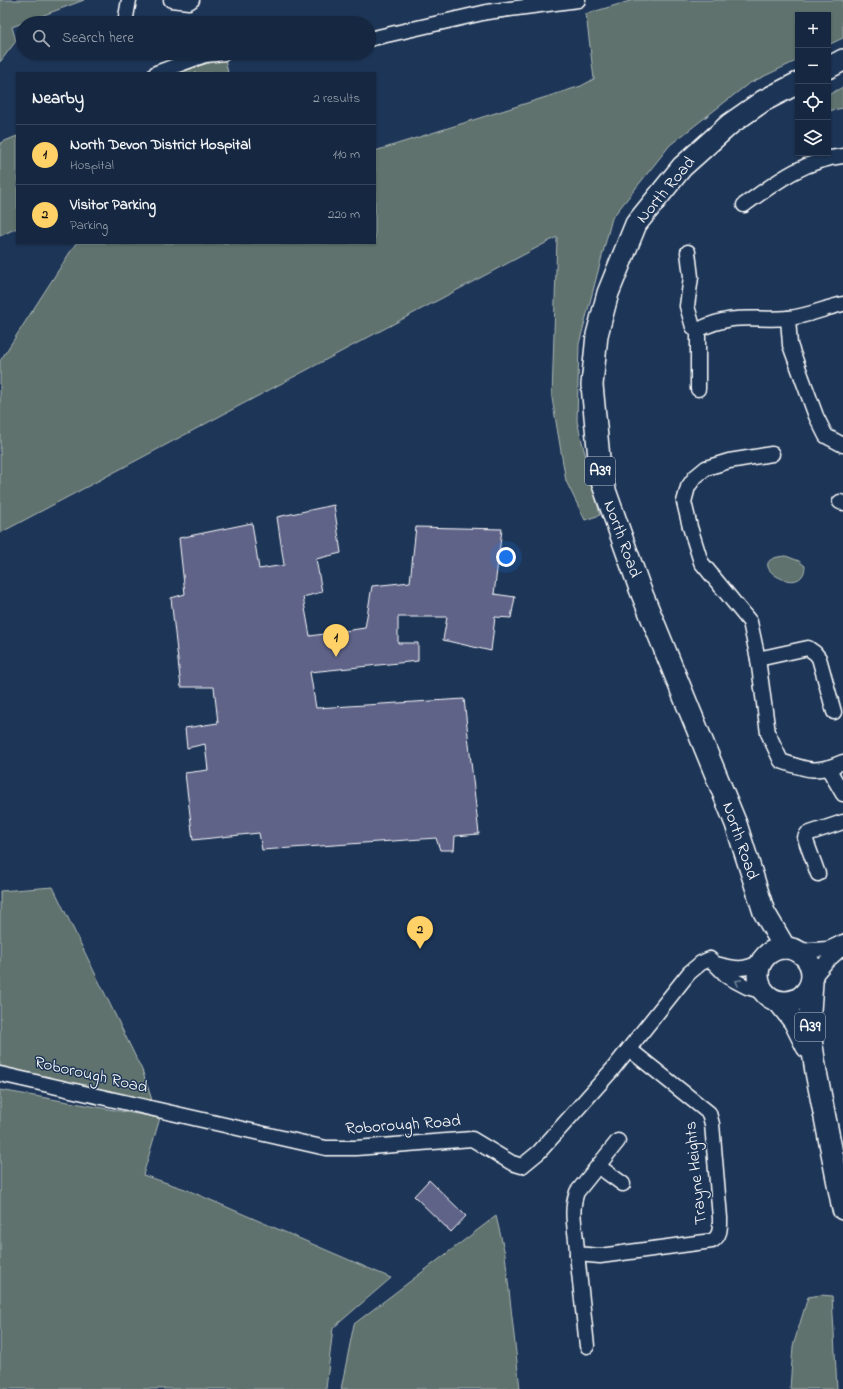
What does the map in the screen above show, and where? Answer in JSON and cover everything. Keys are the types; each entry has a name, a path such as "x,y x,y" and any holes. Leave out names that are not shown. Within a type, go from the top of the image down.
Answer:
{"main road":[{"path":"831,66 843,60"},
{"name":"North Road","path":"764,959 764,912 736,824 640,589 601,479 592,385 597,335 608,293 636,224 682,167 730,124 763,101 796,84"},
{"name":"North Road","path":"764,912 791,949"},
{"path":"778,949 791,949 809,962 812,981 805,994 799,999 793,1001 772,997 758,977 764,959 778,949"},
{"name":"A39","path":"812,981 809,1026 816,1072 843,1209"},
{"name":"A39","path":"772,997 794,1020 809,1051 816,1072"}],"street":[{"path":"126,16 129,0"},
{"path":"171,0 189,2 192,0"},
{"path":"376,37 487,12 578,0"},
{"path":"159,72 193,60"},
{"path":"744,205 789,173 826,158 843,156"},
{"path":"688,252 691,277 687,306 693,327 698,330"},
{"path":"698,330 714,322 737,318 788,318 807,315 843,304"},
{"path":"788,318 790,345 816,416 826,436 843,445"},
{"path":"698,330 698,389"},
{"path":"772,454 729,461 706,468 692,482 684,502 701,562 750,622 758,659 768,734 781,761 807,770 828,768 843,762"},
{"path":"758,659 808,648 816,653 819,658 834,712"},
{"path":"828,768 843,794"},
{"path":"818,874 805,838 807,834 843,822"},
{"path":"791,949 828,949 843,942"},
{"path":"812,981 826,962 843,947"},
{"name":"Roborough Road","path":"0,1074 326,1148 356,1148 472,1139 512,1163 522,1166 539,1152 629,1049 689,973 701,963 710,960 716,964 736,969 749,968 764,959"},
{"path":"716,964 728,977 772,997"},
{"name":"Trayne Heights","path":"577,1254 600,1256 712,1241 717,1238 720,1232 712,1124 709,1114 629,1049"},
{"path":"587,1346 572,1210 577,1192 618,1141"},
{"path":"598,1166 623,1184"}],"green space":[{"path":"0,0 84,0 41,16 16,16 16,26 12,27 16,41 0,62"},
{"path":"633,0 843,0 843,38 831,44 831,12 795,12 795,61 748,84 670,145 612,218 579,344 577,421 600,515 585,520 566,481 552,398 557,237 0,533 0,361 75,244 376,244 376,151 581,86 594,79 586,14"},
{"path":"225,60 228,72 175,72"},
{"path":"843,87 843,108 831,110 831,93"},
{"path":"16,136 16,228 0,236 0,143"},
{"path":"786,556 799,561 805,566 802,576 795,580 785,580 776,576 770,570 768,564 772,559"},
{"path":"53,887 142,1070 153,1103 0,1068 0,891"},
{"path":"0,1090 160,1118 143,1175 185,1189 391,1278 333,1328 326,1389 0,1389"},
{"path":"496,1216 505,1254 520,1389 341,1389 354,1324"},
{"path":"821,1295 832,1296 837,1389 790,1389 793,1346 808,1297"}],"building":[{"path":"334,505 341,553 316,559 322,592 303,597 310,636 365,628 372,586 410,582 416,527 502,529 494,594 515,597 511,618 495,617 491,651 443,640 447,617 398,617 398,643 418,643 418,661 310,672 316,708 464,699 479,834 455,836 454,850 440,850 436,838 262,850 259,833 193,840 185,773 208,770 205,744 187,748 185,728 218,723 214,687 181,687 171,598 185,594 179,538 252,523 259,569 284,565 277,517"},
{"path":"429,1180 466,1216 451,1232 414,1196"}],"place":[{"name":"North Devon District Hospital","path":"336,657"},
{"name":"Visitor Parking","path":"420,949"}]}
